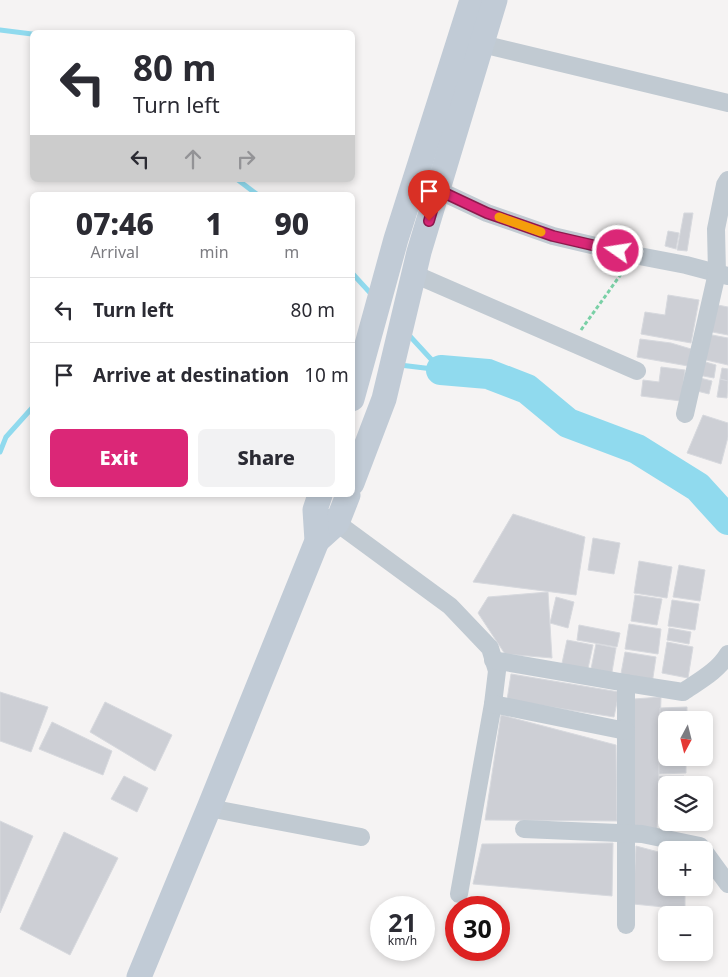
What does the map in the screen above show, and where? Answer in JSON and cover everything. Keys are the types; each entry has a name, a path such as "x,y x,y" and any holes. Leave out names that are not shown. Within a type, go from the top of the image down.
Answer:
{"street":[{"path":"355,392 396,239 472,0"},
{"path":"355,475 384,399 420,252 495,0"},
{"path":"482,44 728,103"},
{"path":"685,414 722,274 716,229 725,185 728,180"},
{"path":"438,190 487,213 553,236 722,274"},
{"path":"411,285 572,343 637,371"},
{"path":"317,541 337,523 347,497"},
{"path":"318,502 337,523 450,606 490,648 497,671 493,704 459,894"},
{"path":"139,977 317,541 318,502"},
{"path":"494,660 684,692 723,663 728,654"},
{"path":"626,683 626,925"},
{"path":"493,704 626,731"},
{"path":"209,808 361,837"},
{"path":"524,829 642,834 676,841"},
{"path":"713,863 728,884"}],"path":[{"path":"572,343 634,255"}],"building":[{"path":"684,213 693,213 687,251 677,250"},
{"path":"668,231 679,233 676,249 665,246"},
{"path":"668,295 699,300 691,343 641,334 645,312 665,315"},
{"path":"713,304 728,307 728,335 707,331"},
{"path":"707,334 728,338 728,365 702,359"},
{"path":"640,339 671,343 691,349 688,366 637,357"},
{"path":"702,361 716,365 714,378 698,375"},
{"path":"661,367 685,370 681,401 641,396 643,380 659,382"},
{"path":"722,368 728,369 728,381 720,379"},
{"path":"696,377 712,381 709,394 693,390"},
{"path":"720,379 728,381 727,398 717,397"},
{"path":"703,415 728,423 728,437 721,464 687,453"},
{"path":"513,514 585,537 576,595 473,582"},
{"path":"593,538 620,543 614,574 588,570"},
{"path":"639,561 672,567 667,598 634,593"},
{"path":"679,565 705,570 700,601 673,597"},
{"path":"548,592 552,658 505,654 478,613 488,597"},
{"path":"635,595 662,599 657,625 631,621"},
{"path":"556,597 574,602 568,628 550,623"},
{"path":"672,600 699,604 695,630 668,626"},
{"path":"629,624 661,629 658,654 625,649"},
{"path":"579,625 620,633 617,647 577,640"},
{"path":"669,628 691,632 689,644 667,640"},
{"path":"567,640 593,645 587,673 561,668"},
{"path":"667,642 693,647 688,678 662,673"},
{"path":"596,644 616,648 611,678 590,674"},
{"path":"625,652 656,657 652,684 620,679"},
{"path":"511,674 619,692 614,717 507,700"},
{"path":"0,692 48,707 31,752 0,741"},
{"path":"661,697 661,711 658,711 657,830 634,826 634,699"},
{"path":"105,702 172,735 155,771 90,732"},
{"path":"687,707 687,711 660,711 660,708"},
{"path":"501,715 616,745 617,821 485,820"},
{"path":"52,722 112,751 103,775 39,749"},
{"path":"659,766 686,766 686,773 659,774"},
{"path":"124,776 148,788 137,812 111,799"},
{"path":"0,821 33,836 0,913"},
{"path":"64,832 118,858 70,955 20,929"},
{"path":"613,843 612,896 473,884 482,844"},
{"path":"636,846 658,852 658,896 685,896 685,906 633,904"}],"waterway":[{"path":"0,30 30,34"},
{"path":"241,182 254,192"},
{"path":"355,276 373,296"},
{"path":"407,333 441,370"},
{"path":"400,365 441,370"},
{"path":"441,370 488,374 527,389 568,423 637,449 698,487 728,520"},
{"path":"0,452 6,437 30,410"}],"slow traffic":[{"path":"499,217 541,232"}],"route":[{"path":"429,221 438,190 487,213 553,236 618,251"}]}
